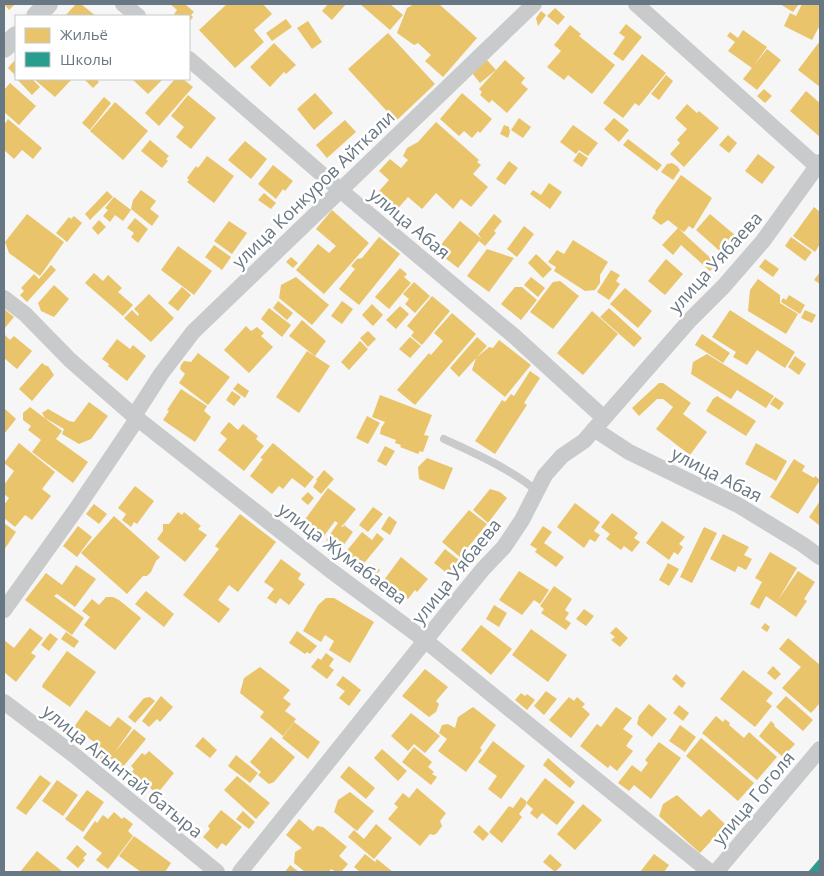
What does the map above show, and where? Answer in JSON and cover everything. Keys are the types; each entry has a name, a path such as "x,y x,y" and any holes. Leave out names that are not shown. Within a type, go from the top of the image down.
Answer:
{"street":[{"path":"37,15 48,4"},
{"path":"124,4 137,15"},
{"name":"улица Конкуров Айткали","path":"4,610 78,508 161,374 193,332 534,4"},
{"path":"636,4 819,165"},
{"path":"4,48 15,37"},
{"name":"улица Абая","path":"190,60 340,190 514,336 599,424 629,452 738,505 820,557"},
{"name":"улица Уябаева","path":"240,872 483,569 504,547 522,520 545,475 554,464 584,440 690,320 723,287 763,241 819,165"},
{"name":"улица Жумабаева","path":"4,298 26,314 70,360 135,418 330,570 426,641 710,872"},
{"name":"улица Агынтай батыра","path":"4,702 217,872"},
{"name":"улица Гоголя","path":"716,872 820,749"}],"lane":[{"path":"444,439 491,460 537,491"}],"building: Жильё":[{"path":"4,4 15,4 9,10"},
{"path":"76,4 81,4 95,15 66,15"},
{"path":"170,4 185,4 194,12 191,15 193,17 190,21 190,15 176,15 174,14 177,10"},
{"path":"227,4 263,4 272,14 254,30 264,42 235,68 199,30"},
{"path":"328,4 346,4 332,20 322,11"},
{"path":"360,4 390,4 403,15 390,30"},
{"path":"414,4 439,4 477,38 443,77 425,61 431,55 418,43 414,45 397,33 407,8"},
{"path":"780,4 799,4 793,12"},
{"path":"802,4 820,4 820,25 812,40 784,26 790,13 796,16"},
{"path":"555,8 565,17 558,25 547,16"},
{"path":"541,11 546,15 538,26 536,18"},
{"path":"286,19 292,27 272,41 266,33"},
{"path":"308,21 322,42 312,49 297,28"},
{"path":"626,24 642,37 623,61 613,54 625,37 619,33"},
{"path":"570,25 581,34 579,36 615,65 592,94 568,75 564,80 547,67 561,51 554,45"},
{"path":"743,30 767,47 752,68 728,51 735,42 727,36 730,32 738,38"},
{"path":"388,33 435,84 396,121 348,69"},
{"path":"820,41 820,87 798,70"},
{"path":"274,43 296,65 286,74 284,72 270,87 250,67"},
{"path":"767,49 781,60 757,90 743,79"},
{"path":"642,54 666,73 639,106 635,103 623,118 603,103"},
{"path":"487,60 496,70 480,83 472,73"},
{"path":"505,60 525,78 521,83 528,89 507,113 492,100 489,103 480,95 482,92 479,89"},
{"path":"14,61 15,75 8,68"},
{"path":"666,75 673,81 659,100 651,94"},
{"path":"18,80 33,80 40,87 32,95"},
{"path":"35,80 71,80 55,97"},
{"path":"85,80 97,80 99,82 93,88"},
{"path":"133,80 162,80 148,94"},
{"path":"174,80 184,80 193,87 159,126 145,113"},
{"path":"10,83 36,106 19,125 4,112 4,90"},
{"path":"764,89 772,96 765,103 757,96"},
{"path":"806,91 820,103 820,137 790,111"},
{"path":"315,93 333,113 314,130 297,109"},
{"path":"462,93 492,119 480,133 478,131 472,138 464,131 459,136 440,119"},
{"path":"188,95 216,118 191,149 176,137 184,127 171,116"},
{"path":"104,97 111,103 90,130 82,123"},
{"path":"115,102 148,131 123,160 90,131"},
{"path":"687,104 697,113 699,111 719,128 684,167 670,154 680,143 677,140 687,129 675,118"},
{"path":"519,118 531,127 523,138 511,130"},
{"path":"614,118 629,130 619,142 604,129"},
{"path":"8,119 42,148 33,159 22,150 14,159 4,150 4,125"},
{"path":"345,120 356,132 327,158 316,145"},
{"path":"436,122 479,160 477,162 481,165 473,174 488,187 471,207 461,199 453,209 436,193 422,209 408,197 393,214 374,197 389,180 379,171 390,159 401,168 408,160 403,156 407,148 418,142"},
{"path":"504,125 509,127 508,138 500,134"},
{"path":"573,125 598,143 588,156 579,150 576,154 560,142"},
{"path":"728,135 737,143 729,153 719,145"},
{"path":"628,139 662,165 657,171 623,145"},
{"path":"150,140 169,156 166,159 168,161 162,168 141,151"},
{"path":"245,141 267,159 251,179 228,160"},
{"path":"579,152 588,158 582,167 573,161"},
{"path":"758,154 775,167 762,184 745,171"},
{"path":"207,156 234,176 214,203 187,182 189,180 187,178 196,166 198,168"},
{"path":"509,161 518,168 505,185 496,179"},
{"path":"672,163 680,170 673,180 661,172 667,164"},
{"path":"273,165 293,181 285,191 283,189 276,199 258,184"},
{"path":"681,175 712,198 693,229 689,226 684,232 679,229 717,264 710,271 681,245 673,255 662,245 678,228 668,220 661,225 652,218"},
{"path":"549,183 562,192 550,209 530,194 533,190 541,195"},
{"path":"141,190 156,201 150,209 159,216 152,226 131,209 133,200"},
{"path":"107,191 113,197 90,220 85,214"},
{"path":"264,193 276,203 271,209 258,200"},
{"path":"114,197 131,210 123,221 115,215 110,222 103,216 108,210 105,208"},
{"path":"814,207 820,212 820,244 815,252 793,236"},
{"path":"332,210 369,243 324,294 296,270 318,244 329,253 336,246 316,229"},
{"path":"27,214 64,242 40,276 9,253 5,242"},
{"path":"494,214 502,221 494,231 496,233 485,246 479,241 458,268 436,251 460,221 482,239 478,234"},
{"path":"710,214 736,236 722,253 696,230"},
{"path":"74,216 82,223 67,242 56,233 69,217 71,219"},
{"path":"135,218 148,229 138,243 131,237 134,233 127,228"},
{"path":"99,220 106,227 98,235 92,228"},
{"path":"229,221 247,233 232,254 214,241"},
{"path":"524,226 534,234 517,257 507,249"},
{"path":"379,237 400,254 359,305 339,289 355,269 351,266 357,259 362,258"},
{"path":"791,237 812,252 805,261 785,246"},
{"path":"573,240 608,262 600,275 600,283 595,290 585,291 554,271 556,267 548,262 557,250 564,254"},
{"path":"214,245 231,257 222,270 205,257"},
{"path":"178,246 212,271 194,295 161,270"},
{"path":"487,249 514,258 489,292 467,276"},
{"path":"536,254 552,269 543,278 528,263"},
{"path":"291,257 298,263 293,268 286,262"},
{"path":"666,259 683,274 665,295 648,281"},
{"path":"765,259 779,269 773,277 759,267"},
{"path":"51,265 56,270 27,302 20,295 24,291 21,288 34,274 39,279"},
{"path":"400,268 407,274 404,277 411,283 389,309 375,297"},
{"path":"611,270 620,275 616,281 620,284 609,300 597,292"},
{"path":"820,272 820,284 814,280"},
{"path":"94,273 103,281 108,275 122,288 118,292 133,305 123,316 85,283"},
{"path":"296,277 329,305 312,325 279,298 281,285"},
{"path":"531,277 545,288 538,297 524,285"},
{"path":"758,279 780,295 780,303 798,314 786,334 748,311 750,290"},
{"path":"560,281 579,296 553,329 530,312 553,282"},
{"path":"414,282 430,296 415,313 405,304 409,299 403,294"},
{"path":"54,285 69,299 54,317 41,311 38,303"},
{"path":"182,287 191,295 178,311 168,303"},
{"path":"515,287 522,287 537,300 521,320 501,304"},
{"path":"625,288 652,311 638,328 610,304"},
{"path":"149,294 174,318 151,342 124,318 132,310 138,316 139,314 134,309"},
{"path":"789,295 805,305 800,314 781,302 783,298 786,300"},
{"path":"432,296 450,311 422,345 411,336 414,332 407,326"},
{"path":"278,301 293,313 287,320 273,308"},
{"path":"342,301 353,309 342,324 331,316"},
{"path":"372,304 383,315 373,326 362,315"},
{"path":"400,306 409,314 396,329 386,320"},
{"path":"269,308 291,325 282,337 261,319"},
{"path":"609,308 642,338 634,347 600,317"},
{"path":"4,309 14,317 4,329"},
{"path":"730,310 795,352 785,368 757,350 747,365 733,357 736,352 712,337"},
{"path":"805,310 816,315 812,323 801,318"},
{"path":"592,311 618,334 583,375 557,353"},
{"path":"452,313 476,334 415,405 397,390 429,353 431,355 443,341 434,333"},
{"path":"302,320 326,341 315,356 289,336"},
{"path":"246,326 251,331 257,327 264,333 261,336 273,347 249,373 224,350"},
{"path":"368,331 376,339 368,347 360,338"},
{"path":"4,334 10,340 14,336 32,351 17,369 4,358"},
{"path":"702,334 730,353 723,363 695,345"},
{"path":"410,337 421,346 410,358 399,349"},
{"path":"477,337 487,346 459,377 450,368"},
{"path":"117,339 130,349 133,345 146,356 127,381 102,359"},
{"path":"499,340 531,365 505,397 472,370 476,358 489,347 493,348"},
{"path":"360,341 368,349 349,370 341,362"},
{"path":"307,351 330,366 299,413 276,397"},
{"path":"198,353 230,377 208,405 179,383 185,374 180,369 181,365 184,361 191,362"},
{"path":"707,354 774,396 766,408 737,390 731,399 691,374 693,362"},
{"path":"795,356 806,364 799,375 788,367"},
{"path":"42,363 48,366 54,375 32,401 19,389"},
{"path":"530,371 540,378 524,403 527,405 495,454 475,441 502,400 505,402 511,394 514,396"},
{"path":"238,383 249,391 245,398 233,389"},
{"path":"659,383 663,383 691,403 683,414 707,432 690,455 656,429 673,407 663,399 657,399 639,416 632,408"},
{"path":"181,389 207,406 204,411 211,417 195,442 163,420 169,411 167,410"},
{"path":"232,391 241,397 234,406 226,400"},
{"path":"380,395 432,415 424,435 429,436 423,452 420,451 418,454 400,447 401,445 395,443 396,440 380,434 385,422 372,417"},
{"path":"717,396 756,421 746,436 706,411"},
{"path":"775,397 784,403 779,410 770,404"},
{"path":"89,402 108,416 91,439 79,444 62,434 64,429 45,418 42,413 48,409 74,422"},
{"path":"30,407 62,431 56,439 88,462 73,483 32,452 41,440 28,430 31,426 23,420 23,413"},
{"path":"4,408 16,419 4,434"},
{"path":"367,416 380,423 368,444 356,438"},
{"path":"229,422 238,430 243,424 258,436 256,439 264,446 244,471 218,450 227,439 220,433"},
{"path":"19,443 55,472 42,489 51,496 32,520 25,515 15,527 4,518 4,505 9,498 4,494 4,485 14,471 4,463"},
{"path":"273,443 314,477 305,488 292,478 283,489 279,486 272,494 250,476 263,459 260,458"},
{"path":"756,443 787,461 776,481 745,464"},
{"path":"385,446 395,451 386,466 377,461"},
{"path":"427,458 453,468 444,490 419,479 418,467"},
{"path":"794,459 805,466 802,471 820,480 798,514 770,497"},
{"path":"324,470 334,479 321,494 313,487"},
{"path":"135,486 154,501 137,524 134,522 131,527 122,520 126,514 118,508"},
{"path":"328,488 356,509 341,526 343,527 344,525 353,532 340,550 326,540 338,523 335,521 321,540 301,525"},
{"path":"490,489 500,492 507,498 488,523 473,510"},
{"path":"308,492 314,498 308,505 301,499"},
{"path":"820,501 820,526 809,517"},
{"path":"575,503 600,522 594,531 600,535 595,542 590,539 584,548 557,527"},
{"path":"94,504 107,514 99,524 86,514"},
{"path":"373,507 383,514 368,532 359,525"},
{"path":"469,510 487,524 460,557 442,542"},
{"path":"178,512 182,515 184,512 201,526 198,529 207,535 185,562 157,539 163,531 163,524 169,524"},
{"path":"612,513 638,533 634,538 640,542 632,552 624,546 621,550 606,539 610,534 601,527"},
{"path":"240,514 276,542 238,592 229,585 218,600 230,609 219,623 183,595 219,549 215,546"},
{"path":"114,516 160,557 151,572 147,576 143,576 127,594 81,553"},
{"path":"389,516 397,522 390,535 381,529"},
{"path":"662,521 685,537 679,544 683,547 678,555 674,552 669,560 646,543"},
{"path":"4,523 16,532 4,550"},
{"path":"78,526 92,537 77,557 63,546"},
{"path":"543,526 552,532 544,543 564,557 556,567 535,552 537,549 530,545"},
{"path":"704,527 717,533 692,583 680,577"},
{"path":"362,532 372,540 377,533 384,539 361,567 345,553"},
{"path":"723,534 749,547 744,555 752,559 746,570 738,566 735,572 710,559"},
{"path":"445,549 459,560 448,574 434,563"},
{"path":"770,552 797,568 778,600 798,571 815,582 804,599 807,601 796,617 766,596 759,609 750,604 762,582 755,578"},
{"path":"401,557 428,579 408,599 384,580"},
{"path":"281,559 301,574 298,579 305,584 289,605 280,598 276,604 267,598 274,589 264,582"},
{"path":"668,563 679,569 669,586 659,580"},
{"path":"76,565 96,579 75,607 57,594 54,596 84,618 72,635 25,600 46,573 62,585"},
{"path":"374,565 380,570 374,579 367,573"},
{"path":"519,571 549,590 540,604 534,600 522,615 499,600"},
{"path":"554,586 572,599 565,610 569,613 565,619 571,623 566,630 541,613 544,609 540,606"},
{"path":"146,591 174,614 164,627 135,604"},
{"path":"106,597 113,597 119,600 141,618 115,650 84,625 90,617 82,611 92,599 99,605"},
{"path":"326,598 334,598 374,622 350,663 329,650 334,641 325,635 321,642 303,631 318,605"},
{"path":"494,605 507,613 499,627 486,619"},
{"path":"584,609 594,616 586,626 576,619"},
{"path":"765,623 770,627 767,632 761,628"},
{"path":"481,625 512,649 491,675 461,650"},
{"path":"616,627 628,638 620,647 611,640 615,637 610,633"},
{"path":"30,628 43,638 31,653 36,656 16,682 4,672 4,640 14,648"},
{"path":"531,629 567,655 548,682 512,655"},
{"path":"297,631 317,646 310,654 307,652 305,654 289,643"},
{"path":"66,632 79,641 74,648 61,639"},
{"path":"50,633 58,639 49,651 41,645"},
{"path":"788,638 820,665 820,703 811,713 782,688 801,667 779,649"},
{"path":"67,651 96,672 70,707 42,687"},
{"path":"326,653 334,659 329,666 334,670 327,679 311,667 318,658 321,660"},
{"path":"773,666 781,674 775,680 767,673"},
{"path":"260,667 290,690 283,698 291,704 285,711 296,719 283,736 260,717 264,712 240,693 244,678"},
{"path":"425,669 448,687 436,701 439,704 436,712 429,717 402,696"},
{"path":"743,670 773,693 766,701 772,706 755,727 720,699"},
{"path":"676,674 686,683 682,688 672,679"},
{"path":"343,676 361,690 349,706 339,698 345,691 336,685"},
{"path":"546,691 557,699 544,715 534,706"},
{"path":"521,693 525,696 527,694 535,700 527,710 515,700"},
{"path":"161,696 173,707 160,722 157,719 149,727 142,721"},
{"path":"786,696 813,720 803,731 776,707"},
{"path":"150,697 155,701 135,723 128,717 144,698"},
{"path":"569,697 574,701 577,697 585,704 582,707 590,714 571,738 549,720"},
{"path":"649,704 667,719 652,737 637,724 639,716"},
{"path":"679,705 689,713 683,721 673,713"},
{"path":"473,707 496,725 480,748 482,750 466,772 438,751 447,739 439,733 442,725 448,724 455,728 458,717"},
{"path":"616,707 632,718 623,729 633,736 626,746 633,751 617,771 610,765 608,768 580,746 597,724 601,727"},
{"path":"86,710 110,727 118,717 132,728 115,752 134,729 146,739 122,768 110,758 112,756 107,752 102,760 88,750 94,742 74,727"},
{"path":"411,713 440,736 425,753 414,744 408,751 391,736"},
{"path":"716,716 723,722 725,719 744,738 749,732 777,757 757,780 702,733"},
{"path":"771,721 774,726 795,744 783,757 759,736"},
{"path":"294,722 320,742 308,759 282,738"},
{"path":"680,725 696,737 685,752 669,741"},
{"path":"203,737 217,750 210,758 195,746"},
{"path":"271,737 295,757 274,782 269,784 258,775 261,772 250,762"},
{"path":"701,738 754,783 738,801 686,756"},
{"path":"493,741 525,766 501,799 488,789 497,776 478,762"},
{"path":"659,742 681,758 651,799 634,785 629,791 618,783 632,765 641,772 648,763 645,760"},
{"path":"414,747 432,762 428,767 434,772 432,774 437,777 431,785 402,762"},
{"path":"382,749 407,771 398,781 374,758"},
{"path":"149,751 174,773 157,794 132,772 134,769 131,766 142,753 145,755"},
{"path":"236,755 258,773 250,783 228,766"},
{"path":"548,758 575,782 570,788 543,765"},
{"path":"349,766 375,788 366,799 340,777"},
{"path":"40,775 51,783 26,815 16,808"},
{"path":"237,776 270,803 256,819 224,790"},
{"path":"545,778 575,802 557,825 542,813 537,819 530,813 533,809 526,803"},
{"path":"57,780 78,795 63,816 42,801"},
{"path":"417,788 446,813 440,821 442,826 437,833 434,835 430,834 420,846 388,819 398,807 394,804 403,793 409,798"},
{"path":"87,790 104,802 83,832 65,819"},
{"path":"350,792 374,811 357,831 334,812 338,800"},
{"path":"677,795 701,817 709,809 726,825 700,853 659,816 663,804"},
{"path":"521,797 526,801 526,805 519,814 522,817 502,843 489,832 509,806 513,808"},
{"path":"583,804 602,820 575,850 557,834"},
{"path":"221,810 242,827 226,846 222,843 217,849 203,837 210,829 208,826"},
{"path":"243,811 255,822 249,829 236,819"},
{"path":"114,812 122,819 124,817 133,824 128,831 133,836 108,869 96,860 102,853 83,838 95,821 97,823 103,815 108,819"},
{"path":"299,819 313,831 317,826 323,827 347,847 339,856 348,864 341,872 331,869 329,872 305,872 294,863 295,852 302,848 286,835"},
{"path":"376,824 392,838 374,859 348,837 354,830 364,839"},
{"path":"479,825 489,834 483,841 473,832"},
{"path":"134,836 171,863 165,872 141,872 119,856"},
{"path":"77,845 87,854 83,858 85,860 78,868 66,858"},
{"path":"37,851 63,872 20,872"},
{"path":"365,854 375,862 377,859 393,872 360,872 354,867"},
{"path":"550,854 562,865 555,872 543,862"},
{"path":"654,854 669,865 664,872 640,872"},
{"path":"290,865 299,872 285,872"}],"building: Школы":[{"path":"820,858 820,872 808,872"}]}
